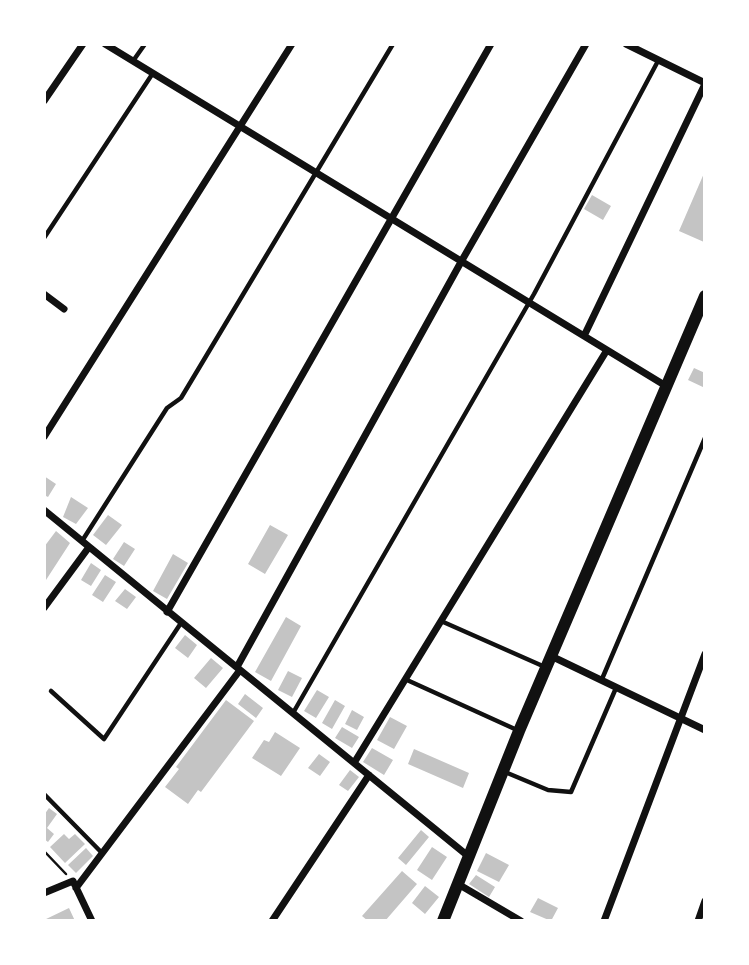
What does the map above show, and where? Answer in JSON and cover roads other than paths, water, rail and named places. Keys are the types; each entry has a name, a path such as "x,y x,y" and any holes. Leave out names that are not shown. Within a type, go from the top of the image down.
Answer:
{"main road":[{"path":"443,921 502,771 666,386 702,314 705,296"}],"street":[{"path":"44,101 83,44"},
{"path":"105,44 666,386"},
{"path":"44,437 292,44"},
{"path":"167,612 491,44"},
{"path":"76,888 238,669 461,262 586,44"},
{"path":"584,335 705,84 631,45"},
{"path":"44,294 64,309"},
{"path":"354,763 607,350"},
{"path":"44,510 468,856"},
{"path":"44,608 89,547"},
{"path":"604,921 705,654"},
{"path":"549,662 602,679 705,730"},
{"path":"272,921 369,775"},
{"path":"44,893 70,880 92,921"},
{"path":"458,884 521,921"},
{"path":"698,921 705,901"}],"lane":[{"path":"133,61 145,44"},
{"path":"82,541 167,408 181,398 393,44"},
{"path":"292,713 527,303 658,60"},
{"path":"44,238 153,74"},
{"path":"602,679 705,438"},
{"path":"441,621 549,662"},
{"path":"51,691 104,739 181,623"},
{"path":"407,680 519,731"},
{"path":"502,771 548,790 571,792 616,687"},
{"path":"44,794 103,854"}]}
